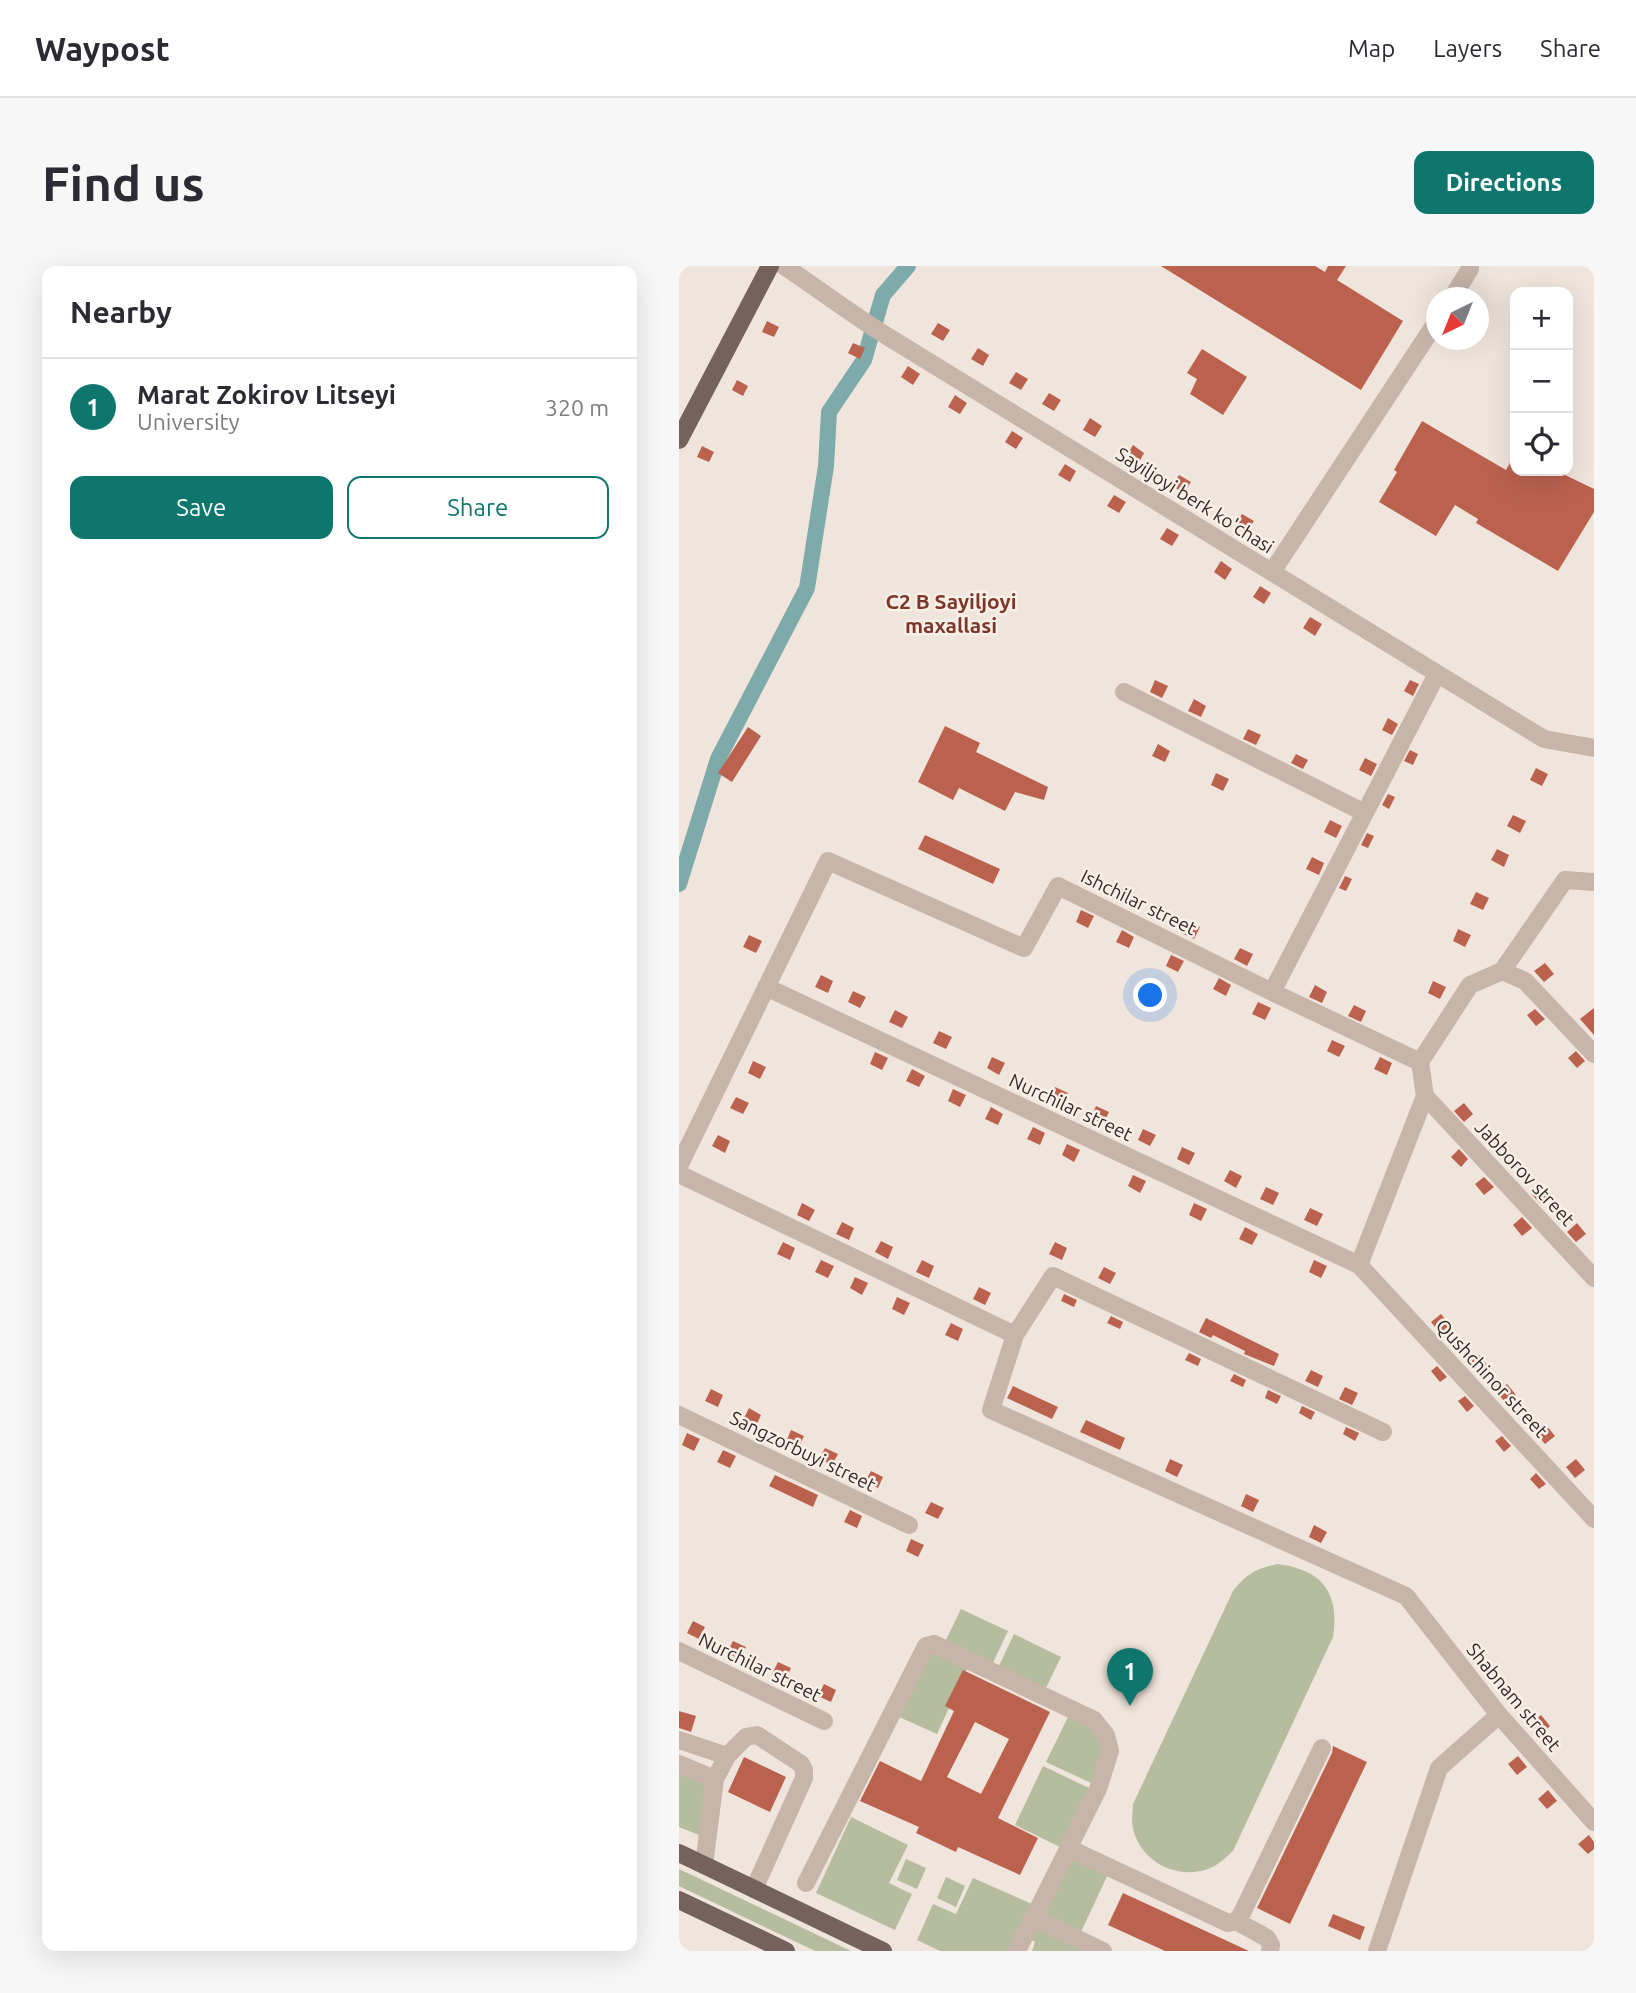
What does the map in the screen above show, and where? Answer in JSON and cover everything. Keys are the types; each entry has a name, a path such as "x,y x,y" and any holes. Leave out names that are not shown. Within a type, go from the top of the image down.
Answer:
{"main road":[{"path":"679,440 770,266"},
{"path":"679,1853 883,1951"},
{"path":"679,1900 786,1951"}],"street":[{"name":"Sayiljoyi berk ko'chasi","path":"784,266 844,310 1545,739 1593,742"},
{"path":"1459,287 1470,269"},
{"path":"1272,572 1426,338"},
{"path":"1272,992 1437,674"},
{"path":"1124,692 1365,813"},
{"name":"Ishchilar street","path":"766,987 828,861 1024,948 1058,886 1420,1062"},
{"path":"1360,1265 1425,1096 1420,1062 1470,985 1502,971 1565,880 1594,882"},
{"path":"1502,971 1524,981 1594,1054"},
{"path":"679,1166 766,987"},
{"name":"Nurchilar street","path":"766,987 1360,1265"},
{"name":"Jabborov street","path":"1425,1096 1594,1278"},
{"path":"679,1174 1014,1335 1053,1276 1383,1432"},
{"name":"Qushchinor street","path":"1360,1265 1594,1519"},
{"name":"Shabnam street","path":"1014,1335 991,1410 1406,1597 1499,1715 1594,1822"},
{"name":"Sangzorbuyi street","path":"679,1415 909,1525"},
{"path":"806,1883 926,1646 934,1644 1094,1720 1106,1735 1110,1751 1098,1789 1017,1951"},
{"name":"Nurchilar street","path":"679,1651 824,1721"},
{"path":"1377,1951 1439,1768 1499,1715"},
{"path":"704,1865 715,1779 727,1756 746,1737 757,1735 801,1764 804,1778 754,1889"},
{"path":"679,1740 727,1756"},
{"path":"1068,1848 1229,1923 1236,1921 1322,1748"},
{"path":"679,1764 715,1779"},
{"path":"1034,1918 1103,1951"},
{"path":"1236,1921 1267,1938 1271,1945 1270,1951"}],"green space":[{"path":"1277,1564 1306,1571 1325,1586 1334,1608 1333,1637 1233,1851 1218,1864 1205,1870 1188,1872 1165,1867 1146,1854 1139,1844 1132,1821 1133,1804 1233,1591 1252,1573"},
{"path":"961,1609 1008,1631 991,1667 944,1644"},
{"path":"1014,1634 1061,1657 1044,1692 997,1670"},
{"path":"930,1650 968,1667 937,1734 899,1717"},
{"path":"1068,1717 1091,1729 1098,1737 1101,1757 1091,1783 1046,1762"},
{"path":"1043,1766 1089,1788 1060,1847 1015,1825"},
{"path":"679,1774 706,1783 699,1835 679,1827"},
{"path":"851,1817 908,1845 889,1883 912,1894 895,1930 816,1893"},
{"path":"1068,1853 1109,1872 1081,1932 1040,1913"},
{"path":"906,1859 926,1868 917,1889 897,1880"},
{"path":"679,1869 851,1951 815,1951 679,1886"},
{"path":"946,1877 965,1886 956,1907 937,1898"},
{"path":"973,1878 1032,1904 1010,1951 940,1951 917,1940 933,1904 956,1914"},
{"path":"1037,1924 1093,1951 1032,1951 1035,1942 1030,1939"}],"building":[{"path":"1161,266 1315,266 1325,272 1328,266 1346,266 1337,280 1403,321 1361,390"},
{"path":"767,321 779,327 774,337 762,332"},
{"path":"938,323 950,330 943,341 931,334"},
{"path":"853,343 865,348 860,359 848,353"},
{"path":"978,348 989,355 983,366 971,359"},
{"path":"1202,349 1247,377 1223,415 1190,394 1197,379 1187,373"},
{"path":"908,366 920,374 913,385 901,377"},
{"path":"1016,372 1028,379 1021,390 1009,383"},
{"path":"737,380 748,386 743,396 732,390"},
{"path":"1049,393 1061,400 1054,411 1042,404"},
{"path":"955,395 967,403 960,414 948,407"},
{"path":"1090,418 1102,426 1095,437 1083,430"},
{"path":"1422,421 1506,470 1510,463 1510,476 1567,476 1594,489 1594,512 1558,571 1476,523 1478,519 1455,505 1436,536 1379,502 1397,472 1394,470"},
{"path":"1012,431 1023,438 1016,449 1005,442"},
{"path":"1133,445 1144,453 1138,464 1126,457"},
{"path":"702,446 714,452 709,462 697,457"},
{"path":"1065,464 1076,471 1070,482 1058,475"},
{"path":"1179,475 1191,482 1184,493 1172,486"},
{"path":"1114,495 1126,502 1119,513 1107,506"},
{"path":"1242,514 1254,521 1247,532 1235,525"},
{"path":"1167,528 1179,535 1172,546 1160,539"},
{"path":"1221,561 1232,569 1225,580 1214,572"},
{"path":"1260,586 1271,593 1264,604 1253,597"},
{"path":"1310,617 1322,624 1315,636 1303,628"},
{"path":"1155,680 1168,686 1162,698 1150,692"},
{"path":"1410,680 1419,684 1413,696 1404,691"},
{"path":"1194,699 1206,706 1201,717 1188,711"},
{"path":"1388,718 1398,724 1392,735 1382,730"},
{"path":"945,726 980,743 976,752 1048,787 1044,800 1015,792 1005,811 959,788 953,800 918,782"},
{"path":"748,727 761,736 732,782 718,773"},
{"path":"1248,729 1261,735 1256,745 1243,739"},
{"path":"1158,744 1170,751 1165,762 1152,756"},
{"path":"1410,750 1418,754 1413,765 1404,761"},
{"path":"1296,754 1308,760 1303,769 1291,763"},
{"path":"1365,758 1377,764 1371,776 1359,770"},
{"path":"1536,768 1548,774 1542,786 1530,780"},
{"path":"1216,773 1229,779 1223,791 1211,785"},
{"path":"1388,794 1395,797 1389,809 1382,805"},
{"path":"1513,815 1526,821 1520,833 1507,826"},
{"path":"1330,820 1342,826 1336,838 1324,832"},
{"path":"1367,833 1374,836 1368,848 1361,845"},
{"path":"925,835 1000,869 993,884 918,849"},
{"path":"1497,849 1509,855 1504,867 1491,860"},
{"path":"1312,857 1324,863 1319,875 1306,869"},
{"path":"1345,876 1352,879 1346,891 1339,888"},
{"path":"1117,886 1130,893 1124,904 1111,898"},
{"path":"1476,892 1489,898 1483,910 1470,904"},
{"path":"1081,910 1094,916 1088,928 1076,922"},
{"path":"1187,921 1200,927 1194,939 1181,933"},
{"path":"1458,929 1471,935 1465,947 1453,941"},
{"path":"1122,930 1134,937 1129,948 1116,942"},
{"path":"749,935 762,941 756,953 743,947"},
{"path":"1240,948 1253,954 1247,966 1234,959"},
{"path":"1171,955 1184,961 1178,972 1166,966"},
{"path":"1545,963 1554,974 1544,982 1534,971"},
{"path":"821,975 833,981 828,993 815,987"},
{"path":"1219,978 1231,985 1226,996 1213,989"},
{"path":"1433,981 1446,987 1440,999 1428,993"},
{"path":"1315,985 1327,992 1322,1003 1309,997"},
{"path":"853,991 866,997 860,1008 848,1002"},
{"path":"1258,1002 1271,1008 1265,1020 1252,1014"},
{"path":"1354,1005 1366,1011 1361,1022 1348,1016"},
{"path":"1594,1008 1594,1035 1580,1019"},
{"path":"1535,1009 1545,1019 1536,1026 1527,1015"},
{"path":"895,1010 908,1017 902,1028 889,1022"},
{"path":"939,1031 952,1037 946,1049 933,1043"},
{"path":"1332,1040 1345,1046 1339,1057 1327,1051"},
{"path":"1576,1051 1585,1061 1577,1068 1568,1058"},
{"path":"875,1052 888,1058 882,1070 870,1064"},
{"path":"992,1057 1005,1063 999,1075 987,1068"},
{"path":"1380,1057 1392,1063 1387,1075 1374,1069"},
{"path":"753,1061 766,1067 760,1079 748,1073"},
{"path":"912,1069 925,1076 919,1087 906,1081"},
{"path":"1055,1087 1068,1093 1062,1105 1050,1098"},
{"path":"953,1089 966,1095 960,1107 948,1101"},
{"path":"736,1097 749,1103 743,1114 730,1108"},
{"path":"1464,1103 1473,1114 1464,1122 1454,1111"},
{"path":"1096,1106 1109,1112 1103,1124 1091,1118"},
{"path":"991,1107 1003,1114 998,1125 985,1119"},
{"path":"1033,1127 1045,1133 1040,1145 1027,1139"},
{"path":"1143,1129 1156,1135 1150,1146 1138,1140"},
{"path":"718,1135 730,1141 725,1153 712,1146"},
{"path":"1067,1144 1080,1150 1074,1162 1062,1155"},
{"path":"1182,1147 1195,1153 1189,1165 1177,1159"},
{"path":"1459,1149 1468,1159 1461,1167 1451,1157"},
{"path":"1230,1170 1242,1176 1236,1188 1224,1181"},
{"path":"1133,1175 1146,1181 1140,1193 1128,1186"},
{"path":"1484,1177 1494,1187 1484,1195 1475,1184"},
{"path":"1541,1185 1550,1196 1541,1204 1531,1194"},
{"path":"1266,1187 1279,1193 1273,1205 1260,1199"},
{"path":"802,1203 815,1210 809,1221 797,1215"},
{"path":"1194,1203 1207,1209 1201,1221 1189,1215"},
{"path":"1310,1208 1323,1214 1317,1226 1304,1220"},
{"path":"1522,1217 1532,1228 1522,1236 1513,1225"},
{"path":"842,1222 854,1228 849,1240 836,1234"},
{"path":"1577,1223 1586,1234 1576,1242 1567,1232"},
{"path":"1245,1227 1258,1234 1252,1245 1239,1239"},
{"path":"881,1241 893,1247 888,1259 875,1252"},
{"path":"783,1242 795,1248 790,1260 777,1254"},
{"path":"1055,1242 1067,1248 1062,1260 1049,1254"},
{"path":"821,1260 834,1266 828,1278 815,1272"},
{"path":"922,1260 934,1266 929,1278 916,1272"},
{"path":"1314,1260 1327,1266 1321,1278 1309,1272"},
{"path":"1104,1267 1116,1273 1110,1284 1098,1278"},
{"path":"855,1277 868,1283 862,1295 850,1288"},
{"path":"979,1287 991,1293 985,1305 973,1299"},
{"path":"1064,1294 1077,1300 1074,1307 1061,1301"},
{"path":"897,1297 910,1303 904,1315 892,1309"},
{"path":"1441,1314 1450,1325 1440,1333 1431,1322"},
{"path":"1111,1316 1123,1322 1120,1329 1107,1323"},
{"path":"1206,1318 1279,1354 1274,1366 1244,1354 1245,1351 1213,1335 1211,1338 1199,1332"},
{"path":"951,1323 963,1329 958,1341 945,1335"},
{"path":"1189,1353 1201,1359 1198,1366 1185,1360"},
{"path":"1479,1355 1488,1366 1478,1374 1469,1363"},
{"path":"1437,1366 1447,1377 1440,1382 1431,1371"},
{"path":"1311,1370 1323,1376 1318,1387 1305,1381"},
{"path":"1234,1374 1246,1380 1243,1387 1230,1381"},
{"path":"1507,1384 1516,1395 1506,1403 1497,1393"},
{"path":"1013,1386 1058,1407 1052,1419 1007,1398"},
{"path":"1345,1387 1358,1393 1352,1405 1339,1399"},
{"path":"711,1389 723,1395 718,1407 705,1401"},
{"path":"1268,1390 1281,1396 1277,1404 1265,1398"},
{"path":"1465,1396 1474,1406 1467,1412 1458,1401"},
{"path":"1302,1406 1315,1412 1311,1420 1299,1413"},
{"path":"749,1408 761,1415 756,1426 743,1420"},
{"path":"1086,1420 1125,1438 1120,1450 1080,1432"},
{"path":"1546,1425 1555,1436 1545,1444 1536,1433"},
{"path":"1346,1427 1359,1433 1355,1441 1343,1434"},
{"path":"791,1430 804,1436 798,1448 786,1442"},
{"path":"687,1433 700,1439 694,1451 682,1445"},
{"path":"1502,1436 1511,1446 1504,1452 1495,1441"},
{"path":"825,1448 838,1454 832,1465 819,1459"},
{"path":"723,1450 736,1456 730,1468 717,1462"},
{"path":"1170,1459 1183,1465 1177,1477 1165,1471"},
{"path":"1576,1459 1585,1470 1575,1478 1566,1467"},
{"path":"871,1471 883,1477 878,1488 865,1482"},
{"path":"1536,1473 1546,1484 1539,1489 1530,1479"},
{"path":"775,1475 818,1495 813,1507 769,1486"},
{"path":"1246,1494 1259,1500 1253,1512 1241,1506"},
{"path":"931,1502 944,1508 938,1519 925,1513"},
{"path":"850,1510 862,1516 857,1528 844,1522"},
{"path":"1314,1525 1327,1532 1321,1543 1309,1537"},
{"path":"911,1539 924,1545 918,1557 906,1551"},
{"path":"693,1621 705,1627 699,1639 687,1633"},
{"path":"733,1641 746,1647 740,1659 727,1653"},
{"path":"778,1662 791,1668 785,1680 772,1674"},
{"path":"963,1670 1050,1712 998,1818 1038,1838 1020,1875 958,1847 956,1852 916,1833 919,1827 860,1801 880,1761 921,1781 954,1711 945,1706","holes":["975,1722 1009,1739 981,1794 947,1777"]},
{"path":"824,1684 836,1690 831,1702 818,1696"},
{"path":"679,1711 696,1716 691,1732 679,1728"},
{"path":"1541,1715 1550,1726 1540,1735 1531,1724"},
{"path":"1333,1746 1367,1762 1290,1924 1257,1908"},
{"path":"1518,1756 1527,1767 1517,1775 1508,1764"},
{"path":"744,1757 786,1777 770,1812 728,1792"},
{"path":"1548,1790 1557,1801 1547,1809 1538,1799"},
{"path":"1589,1835 1594,1842 1594,1849 1588,1854 1578,1844"},
{"path":"1123,1893 1249,1951 1165,1951 1108,1925"},
{"path":"1333,1914 1365,1927 1360,1940 1328,1926"}],"waterway":[{"path":"679,884 718,759 807,588 826,466 829,412 864,360 883,295 908,266"}],"place":[{"name":"Marat Zokirov Litseyi","path":"1130,1706"}],"district":[{"name":"C2 B Sayiljoyi maxallasi","path":"951,614"}]}
